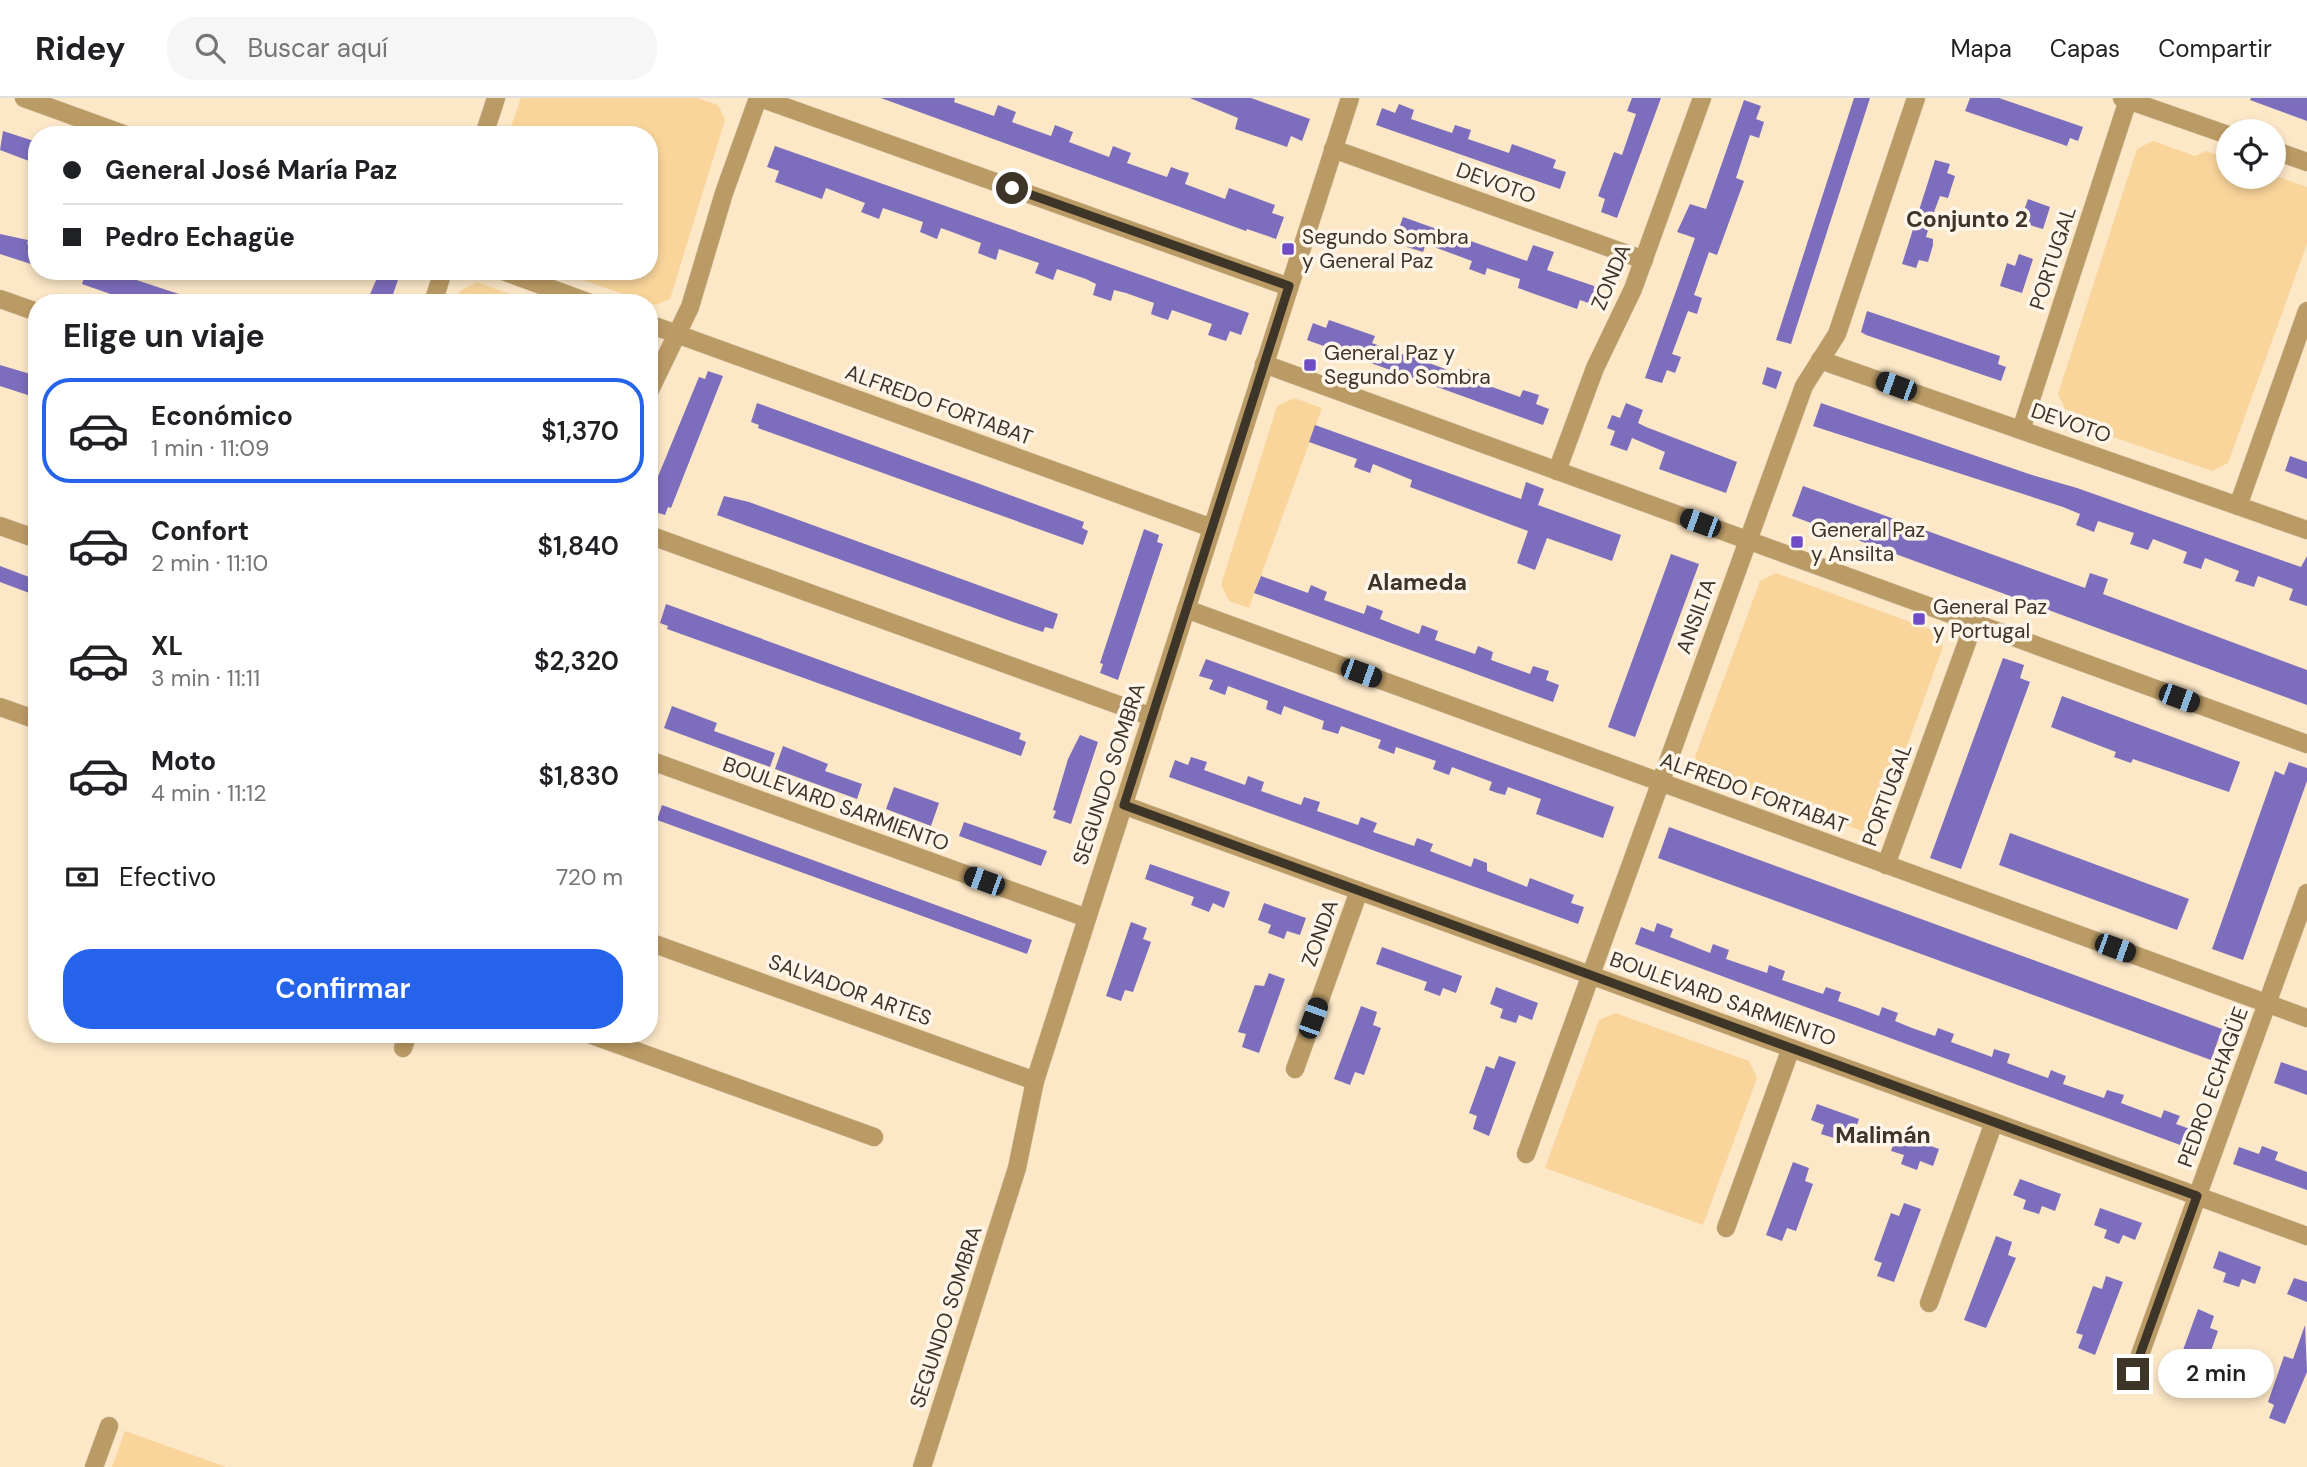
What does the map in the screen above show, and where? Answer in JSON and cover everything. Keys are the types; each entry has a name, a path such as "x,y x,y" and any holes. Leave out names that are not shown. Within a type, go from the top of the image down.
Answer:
{"street":[{"path":"24,98 101,126"},
{"path":"487,126 496,98"},
{"path":"658,373 690,307 724,193 759,98 1289,286"},
{"name":"SEGUNDO SOMBRA","path":"922,1467 1017,1168 1035,1081 1350,98"},
{"name":"ZONDA","path":"1557,471 1595,368 1644,260 1702,98"},
{"name":"ANSILTA","path":"1526,1154 1804,386 1837,334 1916,98"},
{"path":"2125,99 2216,131"},
{"name":"PORTUGAL","path":"2021,430 2125,99"},
{"name":"DEVOTO","path":"1333,149 1644,260"},
{"path":"2286,155 2307,162"},
{"path":"527,280 566,294"},
{"path":"0,299 28,309"},
{"path":"2238,506 2307,311"},
{"name":"ALFREDO FORTABAT","path":"658,327 1212,528"},
{"name":"DEVOTO","path":"1820,360 2307,530"},
{"path":"1264,364 2307,744"},
{"path":"0,526 28,536"},
{"path":"658,538 1152,717"},
{"name":"ALFREDO FORTABAT","path":"1186,610 2307,1018"},
{"name":"PORTUGAL","path":"1886,865 1974,623"},
{"path":"0,707 28,717"},
{"name":"BOULEVARD SARMIENTO","path":"658,763 1087,918"},
{"name":"BOULEVARD SARMIENTO","path":"1124,805 2307,1236"},
{"name":"ZONDA","path":"1295,1069 1359,891"},
{"name":"PEDRO ECHAGÜE","path":"2133,1374 2307,893"},
{"name":"SALVADOR ARTES","path":"658,945 1035,1081"},
{"path":"614,1043 874,1137"},
{"path":"1726,1228 1791,1048"},
{"path":"1929,1303 1994,1122"},
{"path":"94,1467 109,1426"}],"shaded area":[{"path":"521,98 697,98 718,105 725,120 670,299 658,304 658,294 624,294 582,280 658,280 658,126 511,126"},
{"path":"2153,141 2195,156 2206,151 2216,155 2216,189 2286,189 2286,180 2307,187 2307,244 2228,463 2212,471 2113,437 2108,425 2065,409 2058,394 2137,149"},
{"path":"477,282 510,294 459,294"},
{"path":"1294,398 1322,408 1249,608 1229,601 1221,585 1277,406"},
{"path":"1776,573 1935,631 1943,647 1879,823 1862,831 1703,773 1695,757 1760,581"},
{"path":"1615,1013 1749,1061 1757,1078 1703,1225 1545,1168 1599,1020"},
{"path":"125,1431 226,1467 112,1467"}],"building":[{"path":"881,98 955,98 954,102 994,116 998,105 1016,112 1012,122 1051,136 1055,125 1073,132 1069,142 1109,157 1113,146 1131,153 1127,163 1167,177 1171,167 1189,173 1185,184 1225,199 1229,188 1275,205 1272,213 1284,217 1276,239 1247,229 1246,231"},
{"path":"1190,98 1251,98 1310,119 1302,141 1291,136 1287,147 1235,129 1238,118"},
{"path":"1632,98 1661,98 1617,218 1601,212 1605,199 1598,196 1614,152 1622,155 1636,114 1627,111"},
{"path":"1854,98 1870,98 1791,344 1776,340"},
{"path":"1970,98 1999,98 2083,127 2078,141 2070,138 2067,146 1965,111"},
{"path":"2307,98 2307,121 2250,100"},
{"path":"1744,100 1761,106 1756,119 1764,122 1759,138 1750,135 1736,178 1744,181 1717,255 1709,252 1694,295 1702,298 1697,314 1688,311 1672,354 1681,357 1675,373 1667,370 1662,383 1645,378 1695,238 1677,232 1690,204 1706,209"},
{"path":"1399,104 1414,110 1411,119 1452,133 1455,125 1471,130 1468,139 1509,153 1512,144 1556,160 1553,168 1566,172 1560,189 1376,125 1382,108 1395,113"},
{"path":"3,131 28,139 28,161 0,150"},
{"path":"775,146 1249,313 1241,335 1230,331 1226,341 1208,335 1212,324 1172,310 1168,320 1159,317 1151,314 1154,303 1126,293 1114,290 1111,301 1093,295 1096,284 1086,279 1057,269 1053,280 1035,273 1039,263 999,249 996,260 978,253 981,243 941,228 937,239 920,232 923,222 883,208 879,219 861,212 865,203 826,188 822,199 775,182 779,171 767,167"},
{"path":"1935,160 1950,164 1947,173 1955,176 1948,198 1940,196 1931,220 1926,237 1933,239 1933,245 1928,262 1919,260 1916,268 1902,264"},
{"path":"2028,199 2050,207 2043,229 2020,222"},
{"path":"1403,217 1527,261 1533,245 1554,252 1547,270 1600,288 1594,305 1580,300 1577,309 1518,288 1520,279 1487,268 1485,275 1469,269 1472,261 1426,244 1423,252 1407,247 1410,238 1397,234"},
{"path":"0,234 28,240 28,263 0,254"},
{"path":"2019,254 2033,259 2022,293 2000,286 2007,263 2015,266"},
{"path":"83,280 136,280 179,294 110,294 82,284"},
{"path":"376,280 398,280 393,294 370,294"},
{"path":"1867,311 2000,356 1998,364 2006,367 2001,381 1866,335 1861,332"},
{"path":"1329,320 1375,336 1372,343 1410,357 1413,348 1429,354 1426,362 1465,376 1468,369 1484,375 1481,383 1520,397 1523,390 1539,395 1536,404 1549,409 1543,425 1307,340 1313,323 1326,328"},
{"path":"0,365 28,373 28,395 0,386"},
{"path":"1767,367 1782,372 1776,389 1762,384"},
{"path":"708,371 723,376 671,508 668,507 665,515 658,513 658,476 699,377 705,379"},
{"path":"757,403 1084,522 1082,528 1088,531 1083,545 758,428 759,425 751,422"},
{"path":"1626,403 1643,410 1638,423 1737,462 1726,493 1659,469 1665,452 1632,438 1627,451 1610,445 1615,431 1607,428 1612,415 1620,418"},
{"path":"1821,403 2077,488 2301,567 2307,556 2307,606 2289,600 2293,589 2258,576 2254,587 2235,581 2239,571 2205,558 2201,569 2183,563 2187,552 2153,539 2148,550 2130,544 2134,533 2098,521 2094,532 2076,525 2080,514 2063,507 1813,426"},
{"path":"1315,425 1521,499 1526,482 1544,489 1538,505 1621,535 1612,561 1547,538 1535,570 1517,563 1528,531 1410,487 1412,480 1373,464 1370,473 1354,467 1357,459 1309,442"},
{"path":"2290,456 2307,462 2307,479 2285,471"},
{"path":"1803,486 2085,588 2090,573 2108,579 2103,594 2307,670 2307,705 1792,516"},
{"path":"724,496 749,502 1058,614 1053,629 1045,627 1043,632 1016,623 717,515"},
{"path":"1144,529 1159,535 1157,542 1163,544 1118,680 1100,673 1103,664 1100,663"},
{"path":"1671,554 1699,564 1635,737 1608,727"},
{"path":"0,566 28,577 28,592 0,582"},
{"path":"1261,576 1308,593 1311,585 1327,592 1324,600 1364,614 1367,605 1383,611 1380,619 1419,634 1422,625 1438,631 1435,640 1475,654 1478,646 1493,652 1491,660 1530,674 1533,666 1549,671 1546,680 1559,685 1553,702 1254,593"},
{"path":"666,604 1021,733 1019,739 1026,742 1021,756 667,629 668,626 660,623"},
{"path":"2003,658 2024,665 2020,678 2030,682 1961,869 1930,858"},
{"path":"1206,659 1614,807 1603,838 1536,814 1541,799 1508,787 1505,795 1497,793 1489,790 1492,782 1452,767 1449,775 1433,769 1436,761 1396,747 1394,754 1378,748 1381,740 1341,726 1338,734 1322,729 1324,721 1284,706 1281,715 1266,709 1268,701 1228,686 1225,695 1209,689 1213,680 1199,676"},
{"path":"2062,696 2240,762 2229,792 2133,759 2131,763 2114,757 2116,752 2051,727"},
{"path":"672,706 717,723 714,731 775,753 770,767 664,728"},
{"path":"1080,735 1098,742 1071,824 1053,818 1056,811 1053,810 1068,759"},
{"path":"783,746 828,764 825,771 862,784 857,799 775,769"},
{"path":"1191,757 1207,762 1204,770 1245,785 1248,776 1264,782 1261,791 1301,805 1304,797 1320,802 1317,811 1358,825 1361,817 1377,823 1373,832 1414,846 1417,838 1433,844 1430,851 1471,867 1474,858 1487,863 1487,871 1527,887 1530,878 1574,895 1571,903 1584,907 1578,924 1169,777 1175,760 1188,765"},
{"path":"2289,762 2307,768 2307,781 2243,960 2212,949 2275,771 2284,775"},
{"path":"894,787 939,803 931,826 886,809"},
{"path":"662,805 1032,940 1027,954 658,820"},
{"path":"964,822 1047,851 1041,866 959,836"},
{"path":"1669,827 2222,1029 2211,1060 1658,858"},
{"path":"2010,833 2189,899 2177,930 1999,865"},
{"path":"1150,864 1230,892 1224,908 1213,903 1209,912 1191,905 1194,897 1145,879"},
{"path":"1264,903 1306,918 1300,935 1287,931 1284,939 1268,933 1271,925 1258,920"},
{"path":"1131,922 1147,928 1143,939 1151,942 1133,992 1125,990 1121,1001 1106,996"},
{"path":"1657,923 1673,929 1670,937 1710,953 1713,944 1729,950 1726,959 1767,973 1769,965 1785,971 1782,980 1823,994 1826,987 1841,992 1838,1001 1879,1016 1882,1007 1898,1013 1895,1021 1935,1036 1938,1028 1954,1034 1951,1042 1992,1057 1994,1049 2010,1054 2007,1063 2048,1078 2051,1070 2066,1076 2063,1084 2104,1098 2107,1090 2124,1095 2121,1103 2161,1118 2164,1110 2180,1116 2176,1124 2190,1129 2183,1146 1635,944 1641,927 1654,932"},
{"path":"1382,947 1462,976 1456,993 1443,988 1440,996 1424,990 1427,982 1376,964"},
{"path":"1269,973 1285,979 1259,1053 1242,1047 1246,1034 1238,1032 1255,985 1264,986"},
{"path":"1496,987 1538,1003 1532,1020 1519,1015 1516,1023 1500,1018 1503,1009 1490,1004"},
{"path":"1361,1006 1377,1012 1373,1025 1381,1028 1364,1075 1355,1072 1350,1085 1334,1079"},
{"path":"1499,1056 1516,1062 1489,1136 1473,1129 1477,1116 1469,1113 1486,1066 1494,1069"},
{"path":"2281,1062 2307,1071 2307,1095 2274,1083"},
{"path":"1817,1104 1859,1119 1853,1136 1840,1131 1837,1139 1821,1134 1824,1125 1811,1120"},
{"path":"1897,1134 1939,1149 1933,1166 1920,1161 1917,1170 1901,1164 1904,1155 1891,1151"},
{"path":"2262,1146 2278,1152 2275,1160 2307,1172 2307,1190 2233,1164 2239,1147 2259,1154"},
{"path":"1793,1162 1809,1168 1805,1181 1813,1184 1796,1231 1787,1228 1782,1241 1766,1235"},
{"path":"2020,1179 2061,1194 2055,1211 2042,1206 2039,1214 2023,1209 2026,1200 2013,1195"},
{"path":"1904,1203 1921,1209 1894,1282 1877,1276 1882,1263 1874,1260 1891,1213 1899,1216"},
{"path":"2100,1208 2142,1223 2135,1240 2123,1235 2119,1244 2104,1238 2107,1230 2094,1225"},
{"path":"1996,1236 2012,1242 2008,1255 2016,1258 1986,1328 1964,1320"},
{"path":"2219,1251 2261,1267 2255,1284 2242,1279 2239,1287 2223,1282 2226,1273 2213,1268"},
{"path":"2106,1276 2123,1282 2095,1355 2078,1348 2083,1335 2076,1333 2093,1286 2102,1289"},
{"path":"2294,1278 2307,1282 2307,1302 2287,1294"},
{"path":"2198,1309 2214,1316 2210,1328 2218,1331 2201,1379 2193,1376 2188,1389 2171,1383"},
{"path":"2305,1325 2307,1372 2285,1424 2269,1418 2274,1405 2268,1402 2284,1356 2293,1359"}],"place":[{"name":"Segundo Sombra y General Paz","path":"1288,249"},
{"name":"General Paz y Segundo Sombra","path":"1310,365"},
{"name":"General Paz y Ansilta","path":"1797,542"},
{"name":"General Paz y Portugal","path":"1919,619"}],"district":[{"name":"Conjunto 2","path":"1967,219"},
{"name":"Alameda","path":"1417,582"},
{"name":"Malimán","path":"1883,1135"}],"route":[{"path":"1012,188 1289,286 1124,805 2197,1196 2133,1374"}]}
